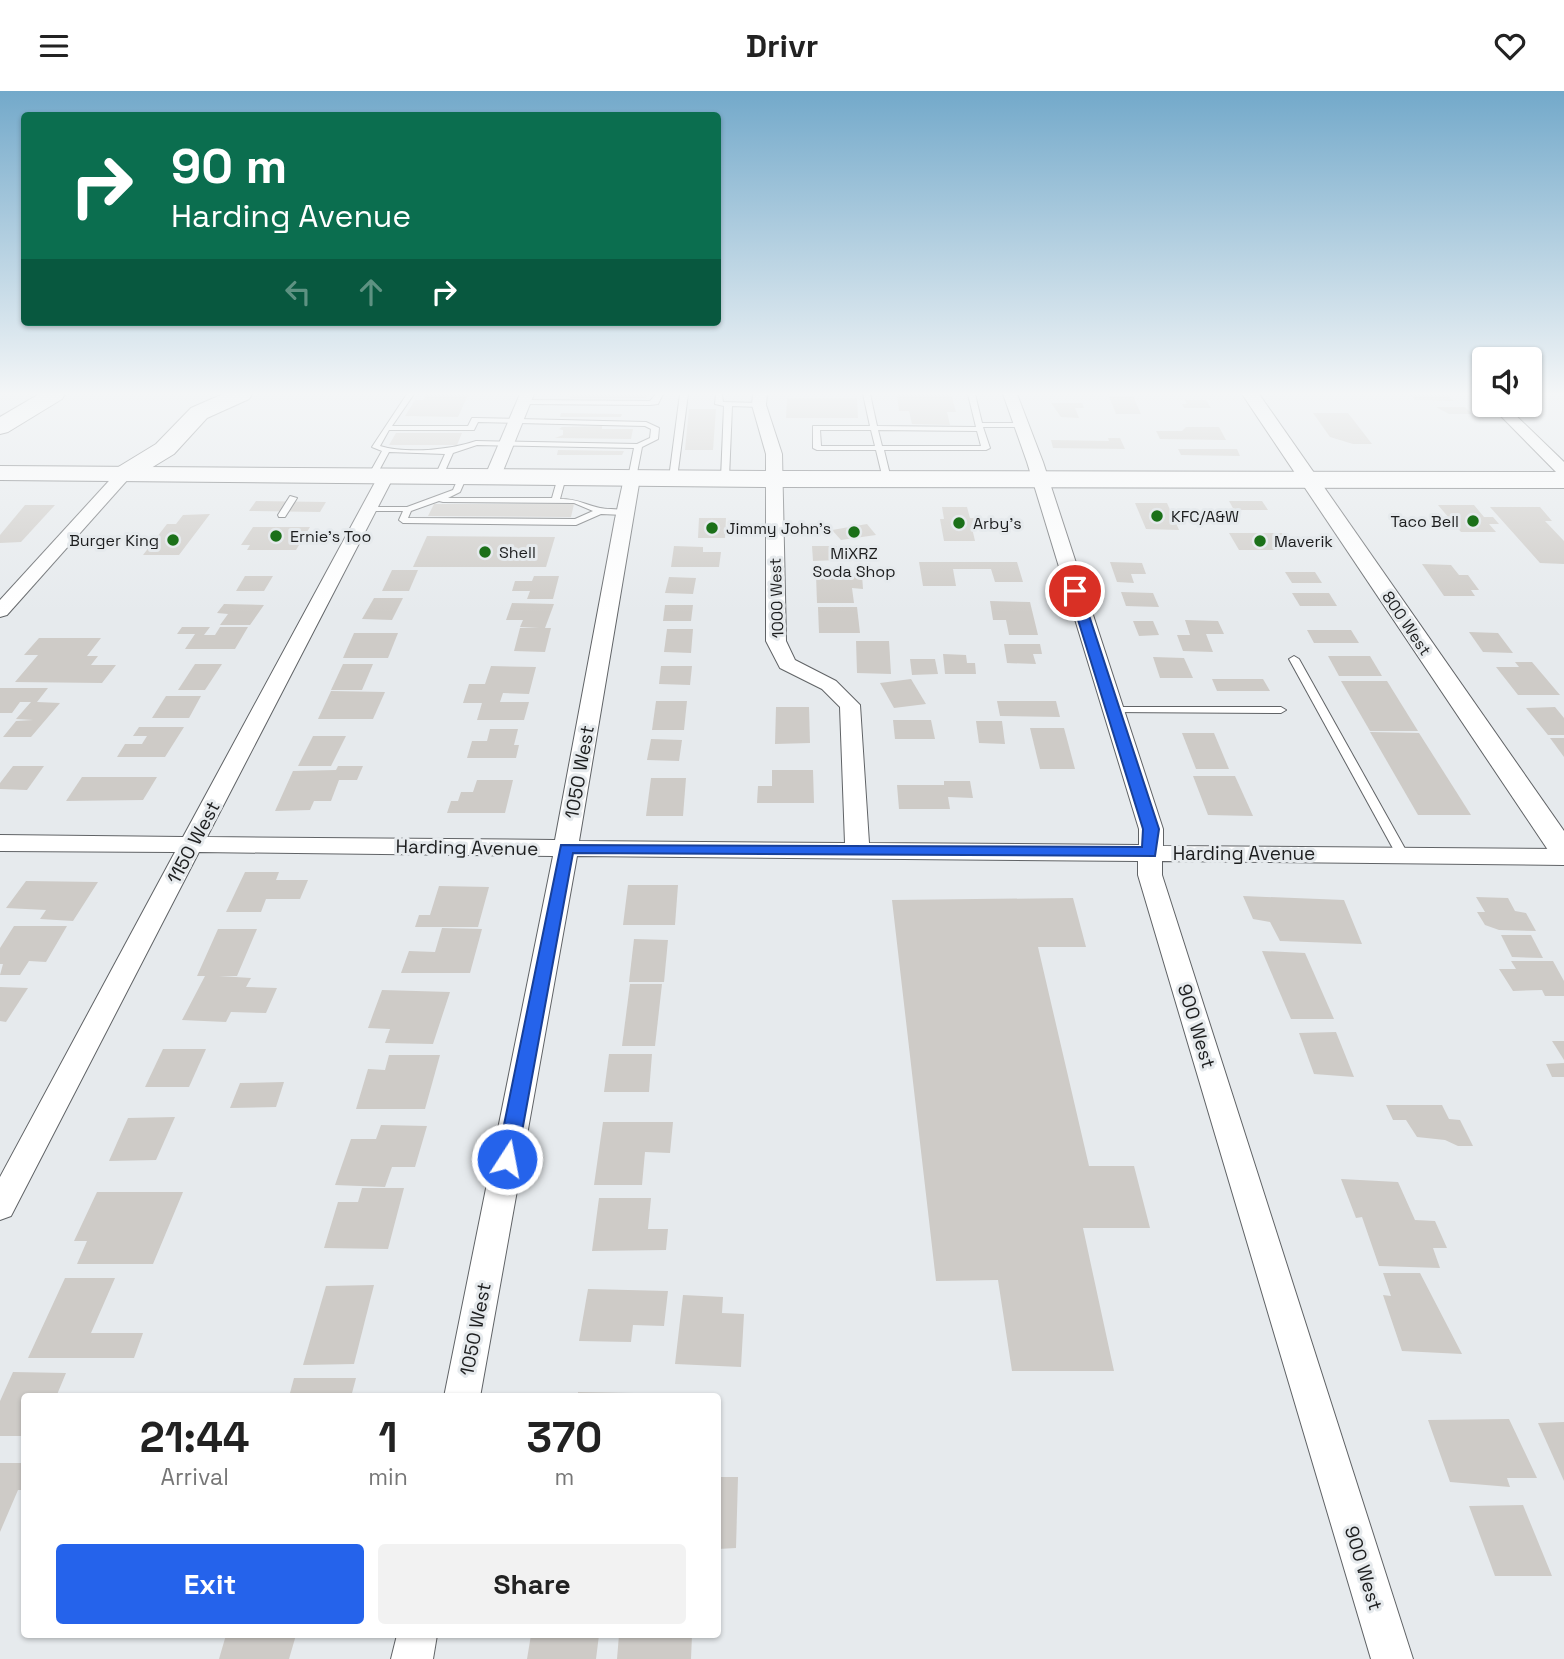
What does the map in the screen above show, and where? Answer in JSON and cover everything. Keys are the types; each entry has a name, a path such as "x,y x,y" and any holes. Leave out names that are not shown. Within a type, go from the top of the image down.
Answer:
{"main road":[{"path":"124,474 128,467"},
{"path":"124,474 135,467"},
{"path":"0,473 493,476 558,489 632,478 1564,480"}],"street":[{"path":"493,476 497,467"},
{"name":"1000 West","path":"773,467 776,641 787,664 829,685 850,705 858,851"},
{"name":"900 West","path":"1036,467 1151,829 1150,875 1392,1659"},
{"name":"800 West","path":"1301,467 1564,854"},
{"path":"0,611 124,474"},
{"name":"1150 West","path":"0,1207 339,567 367,509 379,476"},
{"name":"1050 West","path":"463,1393 566,848 612,511 632,478"},
{"name":"Harding Avenue","path":"0,843 1564,854"},
{"path":"412,1659 416,1638"}],"lane":[{"path":"379,476 381,467"},
{"path":"367,509 408,509 456,492 451,467"},
{"path":"632,478 634,467"},
{"path":"673,478 674,467"},
{"path":"725,467 725,478"},
{"path":"885,467 887,479"},
{"path":"429,500 502,500 558,489 575,501 612,511"},
{"path":"282,515 293,498"},
{"path":"495,521 502,500"},
{"path":"408,509 403,520 576,522 612,511"},
{"path":"1294,659 1402,854"},
{"path":"1113,710 1282,711"}],"building":[{"path":"256,501 326,502 320,512 249,511"},
{"name":"Maverik","path":"1229,501 1262,501 1268,510 1234,510"},
{"name":"KFC/A&W","path":"1135,503 1167,503 1179,530 1146,529"},
{"name":"Shell","path":"434,504 574,504 571,517 428,516"},
{"path":"25,505 55,505 21,542 0,543 0,535"},
{"name":"Taco Bell","path":"1438,505 1474,505 1484,517 1493,517 1499,524 1489,524 1496,532 1461,532"},
{"name":"Arby's","path":"942,507 967,507 970,518 976,518 978,528 972,528 975,541 944,541 940,519 944,519"},
{"path":"1490,507 1540,507 1552,521 1545,521 1564,541 1564,564 1540,563"},
{"name":"Burger King","path":"210,514 179,555 143,555 167,524 176,524 183,515"},
{"name":"Jimmy John's","path":"699,518 726,518 725,538 698,538"},
{"name":"MiXRZ Soda Shop","path":"867,524 876,535 841,540 832,530"},
{"name":"Ernie's Too","path":"253,527 310,527 296,550 247,550 250,545 241,545"},
{"name":"Maverik","path":"1229,533 1282,533 1292,550 1239,550"},
{"name":"Shell","path":"427,536 555,537 546,567 413,567"},
{"path":"674,546 703,547 703,552 721,552 719,567 671,567"},
{"path":"812,546 837,546 838,560 813,561"},
{"path":"919,562 1017,562 1023,582 995,582 991,569 953,569 956,586 923,586"},
{"path":"1110,562 1142,563 1146,574 1131,574 1134,583 1117,582"},
{"path":"1422,564 1451,565 1459,575 1468,575 1479,590 1471,590 1475,596 1444,596"},
{"path":"392,570 418,570 409,591 382,591"},
{"path":"1285,572 1315,572 1322,583 1292,583"},
{"path":"816,575 862,575 863,589 852,588 854,603 817,603"},
{"path":"245,576 273,576 264,591 236,591"},
{"path":"534,576 559,576 553,599 527,599 530,591 512,591 515,581 532,581"},
{"path":"669,577 696,578 693,594 665,593"},
{"path":"1121,592 1153,593 1159,607 1126,606"},
{"path":"1292,593 1329,593 1337,606 1300,606"},
{"path":"374,598 403,598 392,620 362,619"},
{"path":"990,601 1030,602 1038,635 1009,635 1006,620 993,620"},
{"path":"512,603 554,604 545,628 551,628 545,652 514,651 520,628 539,627 520,627 523,620 506,620"},
{"path":"224,604 264,605 250,625 220,625 228,614 217,613"},
{"path":"665,605 693,605 691,621 663,621"},
{"path":"818,607 857,607 860,633 819,633"},
{"path":"1185,620 1218,621 1224,634 1206,634 1213,652 1183,651 1177,635 1190,635"},
{"path":"1133,621 1153,621 1159,635 1139,636"},
{"path":"182,627 210,627 204,635 215,635 220,627 248,627 235,649 185,649 195,634 177,634"},
{"path":"667,629 693,629 691,653 664,652"},
{"path":"1307,630 1351,630 1359,643 1314,643"},
{"path":"1469,632 1498,633 1513,653 1483,652"},
{"path":"354,633 398,633 388,658 343,658"},
{"path":"39,638 101,638 87,656 98,656 91,665 116,665 102,683 15,682 38,655 24,655"},
{"path":"856,641 889,641 891,674 857,673"},
{"path":"1004,644 1040,644 1042,654 1033,654 1036,664 1007,663"},
{"path":"943,654 966,655 967,663 975,663 976,674 945,674"},
{"path":"1328,656 1370,656 1382,676 1339,676"},
{"path":"1153,657 1184,658 1193,678 1160,678"},
{"path":"910,659 935,659 938,674 912,675"},
{"path":"1515,662 1532,662 1560,695 1518,695 1496,667 1519,667"},
{"path":"195,664 222,664 205,690 178,690"},
{"path":"343,664 373,664 362,690 331,690"},
{"path":"491,666 536,667 529,694 503,693 500,702 529,702 524,720 477,720 482,703 463,703 469,684 485,684"},
{"path":"661,666 692,666 690,685 659,684"},
{"path":"911,679 926,704 894,708 880,683"},
{"path":"1212,679 1263,679 1270,691 1217,691"},
{"path":"1341,681 1387,681 1418,731 1370,731"},
{"path":"0,688 48,688 37,702 60,703 31,737 3,737 16,721 33,720 16,719 31,702 20,702 12,713 0,713"},
{"path":"331,691 385,692 373,719 318,719"},
{"path":"166,696 201,696 189,718 152,718"},
{"path":"656,701 687,701 684,730 652,730"},
{"path":"997,701 1056,701 1060,717 1000,716"},
{"path":"776,707 809,707 810,743 775,744"},
{"path":"1555,707 1564,718 1564,735 1548,735 1526,708"},
{"path":"893,720 931,720 935,739 895,739"},
{"path":"976,721 1002,721 1005,744 979,743"},
{"path":"139,727 184,727 165,757 117,757 125,744 142,744 147,736 133,736"},
{"path":"1030,728 1064,728 1075,769 1040,769"},
{"path":"490,729 518,729 514,745 519,745 516,758 467,758 472,741 487,741"},
{"path":"1370,732 1419,733 1471,815 1418,815"},
{"path":"1182,733 1214,733 1229,769 1196,769"},
{"path":"313,736 346,736 331,766 298,766"},
{"path":"1550,738 1564,738 1564,757"},
{"path":"651,739 682,740 679,761 647,760"},
{"path":"13,766 44,766 27,790 0,789 0,783"},
{"path":"338,766 363,766 357,780 339,780 331,801 314,801 310,810 275,811 293,771 336,770"},
{"path":"772,770 813,770 814,803 757,803 758,786 772,786"},
{"path":"1193,776 1235,776 1253,816 1208,815"},
{"path":"82,777 157,777 143,800 66,801"},
{"path":"651,778 686,778 683,816 646,816"},
{"path":"477,780 513,780 505,813 447,813 451,801 458,801 461,792 473,792"},
{"path":"944,781 970,781 973,798 948,797 950,809 899,809 897,785 944,785"},
{"path":"245,872 279,872 276,880 308,880 300,899 266,899 261,912 226,912"},
{"path":"26,881 98,882 73,921 40,919 46,910 6,908"},
{"path":"628,885 678,885 675,925 623,925"},
{"path":"439,886 489,887 478,927 415,927 419,915 430,915"},
{"path":"1243,896 1344,900 1362,944 1280,941 1270,922 1253,919"},
{"path":"1476,897 1508,898 1515,911 1526,913 1536,931 1499,930 1485,925 1477,912 1485,912"},
{"path":"1073,898 1086,947 1038,947 1089,1166 1134,1166 1150,1228 1083,1228 1114,1371 1012,1371 998,1280 936,1281 892,900"},
{"path":"14,926 67,926 46,962 29,961 20,975 0,975 3,964 0,964 0,948"},
{"path":"442,928 482,929 470,973 401,973 409,951 435,952"},
{"path":"218,929 257,929 237,976 219,976 251,978 246,987 277,988 266,1013 231,1012 226,1022 182,1020 205,976 197,976"},
{"path":"1501,935 1531,935 1543,958 1512,957"},
{"path":"634,939 668,940 664,982 629,982"},
{"path":"1262,951 1305,953 1334,1019 1291,1019"},
{"path":"1511,961 1553,961 1564,981 1564,996 1545,996 1542,990 1513,991 1499,969 1516,969"},
{"path":"630,984 662,984 655,1046 622,1046"},
{"path":"0,987 28,988 6,1022 0,1021"},
{"path":"382,990 450,992 433,1044 385,1043 390,1029 368,1028"},
{"path":"1336,1032 1354,1077 1314,1074 1299,1033"},
{"path":"1552,1041 1564,1041 1564,1060"},
{"path":"163,1049 206,1049 189,1087 145,1087"},
{"path":"609,1054 652,1054 649,1092 604,1092"},
{"path":"389,1055 440,1055 425,1109 356,1109 368,1069 385,1070"},
{"path":"1564,1063 1564,1077 1552,1077 1546,1064"},
{"path":"284,1082 276,1107 230,1108 240,1083"},
{"path":"1386,1105 1442,1105 1449,1119 1460,1120 1473,1146 1458,1146 1445,1140 1417,1137 1406,1120 1393,1120"},
{"path":"175,1117 156,1160 109,1161 128,1118"},
{"path":"603,1122 673,1122 670,1153 645,1152 642,1185 594,1185"},
{"path":"381,1125 427,1126 415,1167 392,1167 385,1187 335,1185 351,1139 376,1139"},
{"path":"1341,1179 1398,1182 1415,1220 1435,1221 1447,1248 1433,1248 1440,1268 1379,1266 1362,1217 1356,1218"},
{"path":"362,1188 404,1188 388,1249 324,1248 338,1202 358,1202"},
{"path":"97,1192 183,1192 153,1264 77,1264 87,1241 74,1241"},
{"path":"599,1198 651,1198 648,1229 668,1229 666,1250 592,1251"},
{"path":"1383,1273 1420,1273 1462,1354 1402,1351 1383,1295 1391,1296"},
{"path":"65,1278 115,1278 91,1333 143,1333 134,1358 28,1358"},
{"path":"374,1285 354,1364 303,1365 326,1286"},
{"path":"588,1289 668,1291 664,1326 633,1325 631,1342 579,1341"},
{"path":"683,1295 723,1297 722,1313 744,1314 741,1367 675,1364"},
{"path":"13,1372 66,1373 58,1393 21,1393 21,1436 0,1436 0,1401"},
{"path":"294,1378 356,1378 352,1393 290,1393"},
{"path":"1509,1419 1537,1478 1507,1478 1510,1487 1450,1482 1428,1420"},
{"path":"1564,1422 1564,1481 1538,1423"},
{"path":"0,1463 21,1463 21,1490 18,1490 0,1532"},
{"path":"721,1477 738,1477 736,1548 721,1549"},
{"path":"1523,1505 1552,1576 1495,1576 1469,1506"},
{"path":"225,1638 295,1638 289,1659 219,1659"},
{"path":"530,1638 599,1638 596,1659 527,1659"},
{"path":"619,1638 692,1638 691,1659 617,1659"}],"place":[{"name":"KFC/A&W","path":"1157,516"},
{"name":"Taco Bell","path":"1473,521"},
{"name":"Arby's","path":"959,523"},
{"name":"Jimmy John's","path":"712,528"},
{"name":"MiXRZ Soda Shop","path":"854,532"},
{"name":"Ernie's Too","path":"276,536"},
{"name":"Burger King","path":"173,540"},
{"name":"Maverik","path":"1260,541"},
{"name":"Shell","path":"485,552"}],"route":[{"path":"507,1159 566,848 1150,852 1151,829 1075,591"}]}
